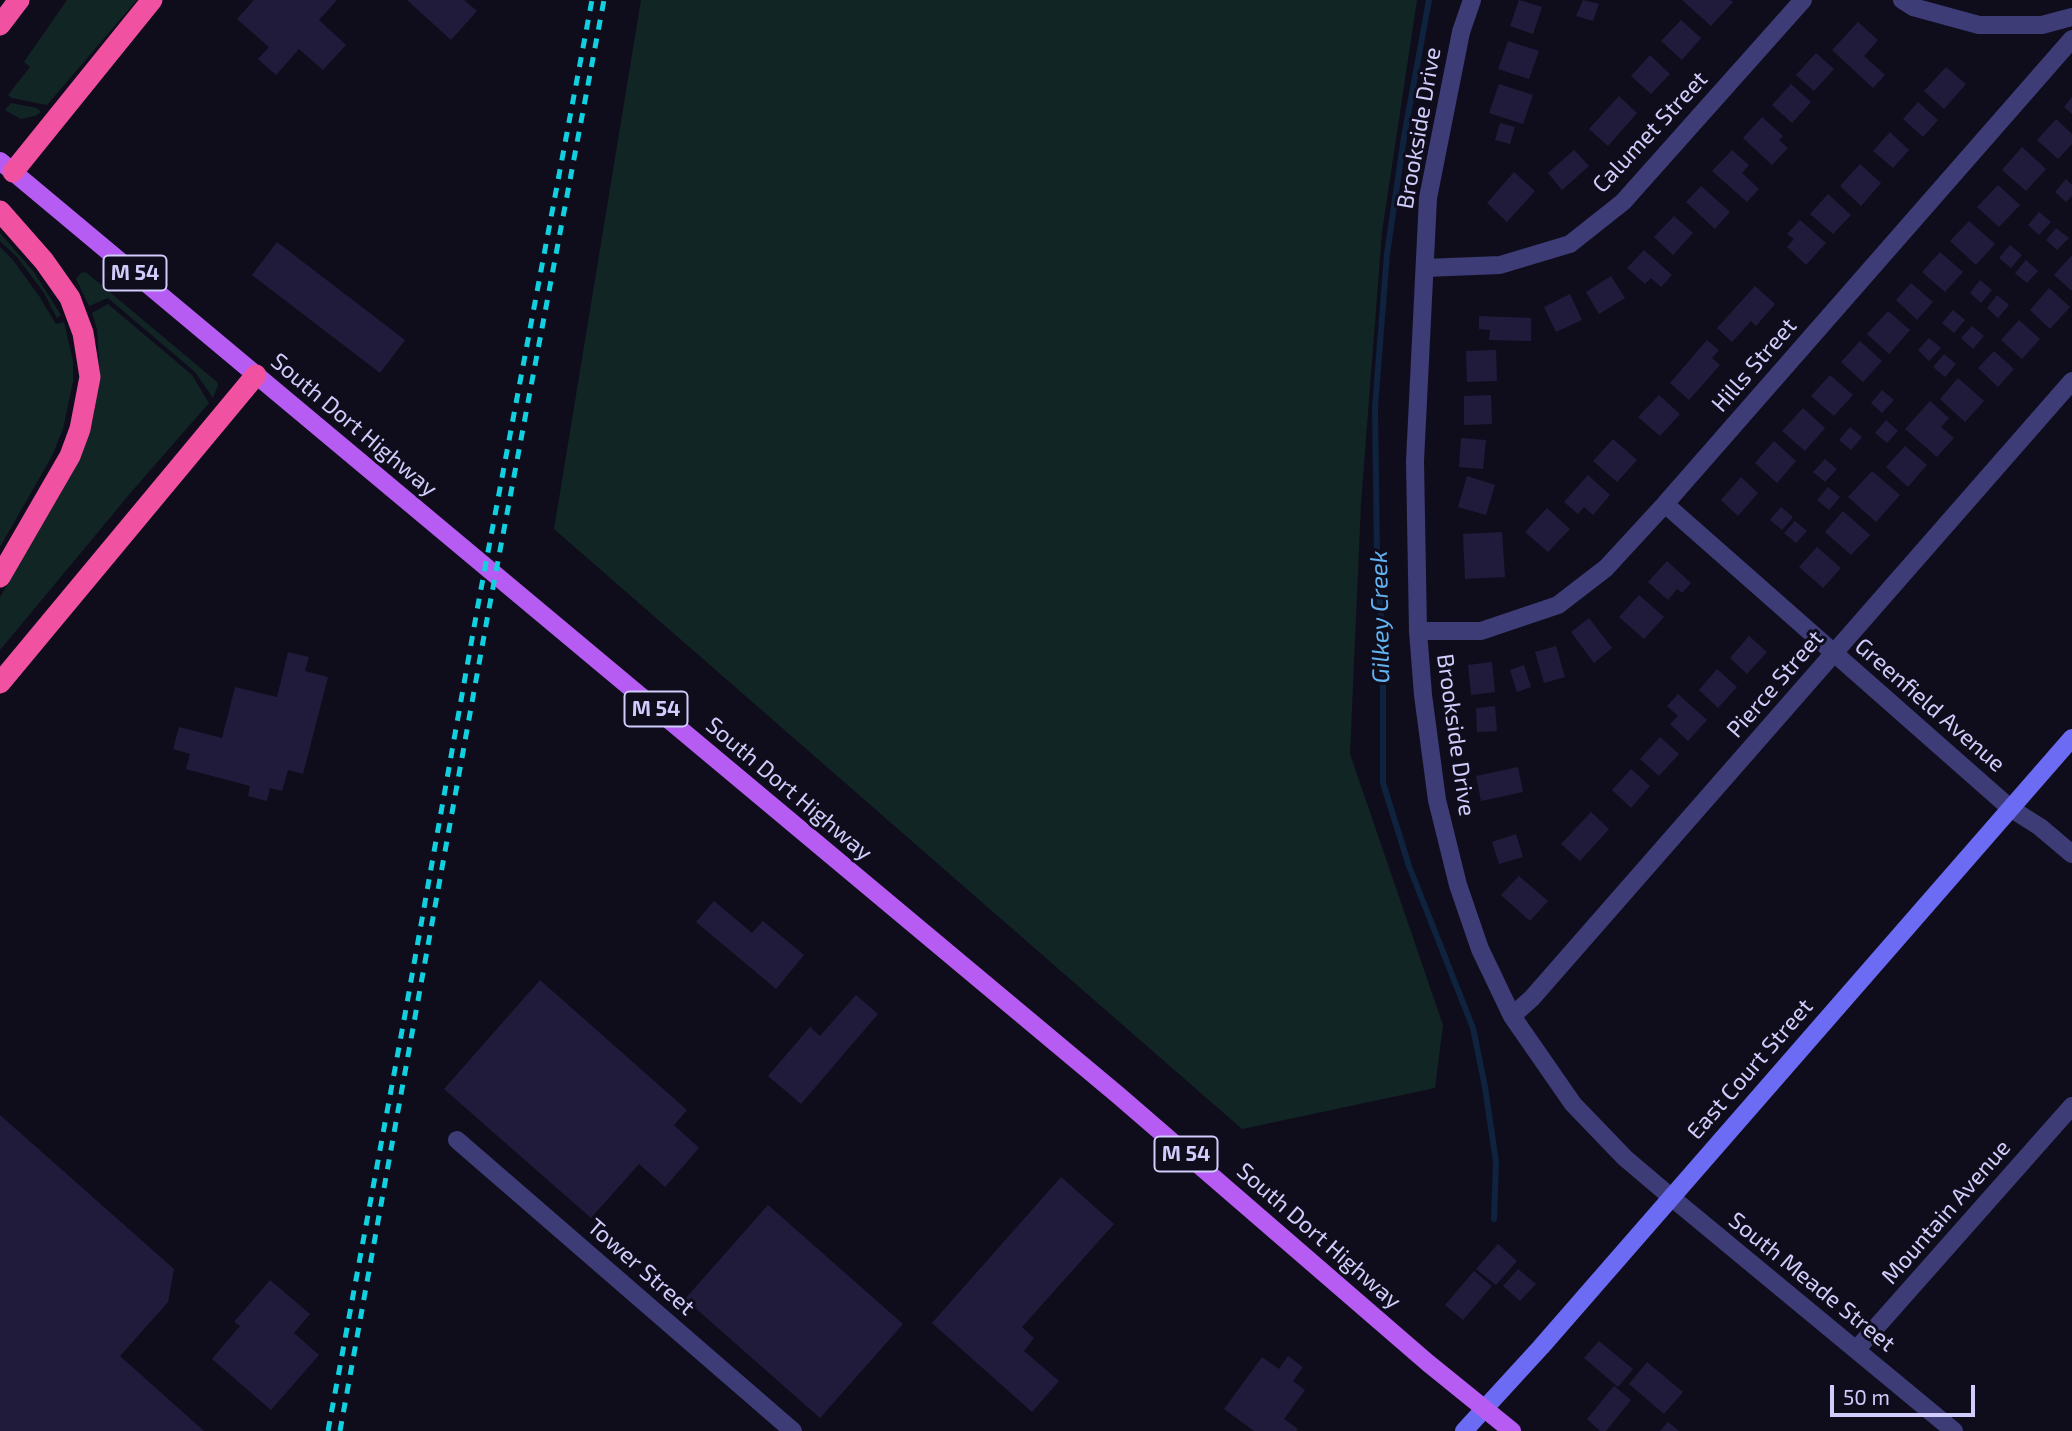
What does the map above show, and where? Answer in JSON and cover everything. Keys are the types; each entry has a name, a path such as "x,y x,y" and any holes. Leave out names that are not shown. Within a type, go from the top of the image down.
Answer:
{"highway":[{"path":"0,25 19,0"},
{"path":"6,166 152,0"},
{"path":"0,211 44,261 70,298 83,333 90,377 83,417 70,456 0,578"},
{"path":"0,683 257,375"}],"main road":[{"name":"South Dort Highway","path":"6,166 1118,1095 1428,1363 1512,1431"},
{"name":"East Court Street","path":"1464,1431 1541,1347 2072,738"}],"street":[{"name":"Brookside Drive","path":"1472,0 1461,32 1428,198 1415,461 1418,632 1423,695 1437,800 1458,885 1480,948 1512,1016 1573,1104 1625,1158 1671,1198"},
{"name":"Calumet Street","path":"1425,268 1500,265 1570,244 1623,202 1803,0"},
{"path":"1902,0 1913,7 1979,25 2042,25 2072,17"},
{"name":"Hills Street","path":"1418,632 1481,631 1558,605 1606,568 2072,38"},
{"name":"Pierce Street","path":"1512,1016 1532,998 2072,381"},
{"name":"Greenfield Avenue","path":"1665,504 2010,808 2040,827 2072,854"},
{"name":"Mountain Avenue","path":"1856,1350 2072,1106"},
{"name":"Tower Street","path":"457,1140 793,1431"},
{"name":"South Meade Street","path":"1671,1198 1954,1431"}],"green space":[{"path":"67,0 137,0 47,105 12,98 8,95 30,67 24,62"},
{"path":"641,0 1417,0 1382,232 1361,503 1350,754 1443,1025 1435,1088 1242,1129 554,529"},
{"path":"11,103 37,108 41,112 21,119 5,110"},
{"path":"0,233 34,272 61,315 57,318 44,293 17,257 0,241"},
{"path":"0,247 13,260 56,324 64,322 73,361 73,382 63,429 52,456 0,547"},
{"path":"82,272 87,273 217,382 213,398 195,372 108,298 89,306 76,279"},
{"path":"108,304 192,375 209,403 0,650 0,597 75,468 93,420 100,374 97,329 92,313"}],"building":[{"path":"254,0 337,0 319,20 346,45 323,70 299,49 276,75 258,59 269,47 237,19"},
{"path":"407,0 464,0 477,11 451,40"},
{"path":"1519,0 1542,7 1533,34 1510,26"},
{"path":"1583,0 1599,4 1593,21 1576,16"},
{"path":"1682,0 1730,0 1733,2 1711,26"},
{"path":"1681,20 1701,38 1682,60 1661,41"},
{"path":"1858,22 1878,40 1864,56 1885,75 1873,88 1832,50"},
{"path":"1508,41 1539,51 1529,79 1498,69"},
{"path":"1816,53 1834,69 1814,91 1796,75"},
{"path":"1650,55 1670,74 1651,94 1631,76"},
{"path":"1946,67 1966,84 1944,109 1924,91"},
{"path":"1499,84 1533,95 1523,124 1489,113"},
{"path":"1791,84 1811,102 1792,123 1772,105"},
{"path":"1619,96 1637,113 1608,146 1589,129"},
{"path":"2072,97 2072,114 2064,107"},
{"path":"1918,102 1938,120 1923,137 1903,119"},
{"path":"1762,117 1783,136 1779,140 1788,148 1772,165 1743,138"},
{"path":"2056,119 2072,134 2072,144 2058,159 2037,140"},
{"path":"1500,123 1515,127 1510,144 1495,140"},
{"path":"1890,132 1909,150 1893,168 1873,151"},
{"path":"2022,147 2046,169 2026,191 2002,170"},
{"path":"1574,150 1589,166 1562,190 1548,173"},
{"path":"1732,150 1749,165 1742,173 1759,189 1747,202 1712,171"},
{"path":"1860,164 1881,183 1861,206 1840,186"},
{"path":"1514,172 1535,191 1507,222 1487,203"},
{"path":"2066,179 2072,185 2072,196 2066,202 2055,192"},
{"path":"1998,185 2020,205 1999,227 1977,207"},
{"path":"1701,186 1730,212 1715,229 1686,202"},
{"path":"1828,194 1851,215 1833,234 1810,214"},
{"path":"2039,212 2051,222 2039,235 2028,225"},
{"path":"1674,216 1693,233 1673,255 1654,237"},
{"path":"1800,220 1826,243 1806,265 1787,247 1794,239 1787,234"},
{"path":"1969,221 1995,244 1976,265 1950,241"},
{"path":"2056,228 2069,238 2057,250 2046,240"},
{"path":"277,242 405,340 380,373 252,275"},
{"path":"2010,245 2022,255 2011,268 1999,258"},
{"path":"1644,250 1672,275 1661,287 1651,278 1645,284 1627,268"},
{"path":"1940,252 1963,272 1945,292 1922,272"},
{"path":"2072,255 2072,291 2054,275"},
{"path":"2026,260 2038,271 2027,283 2015,273"},
{"path":"1611,276 1625,298 1599,314 1586,292"},
{"path":"1980,280 1992,290 1981,303 1970,293"},
{"path":"1911,283 1933,302 1917,320 1896,300"},
{"path":"1755,286 1775,304 1756,326 1751,321 1732,342 1717,328"},
{"path":"2049,288 2070,307 2050,329 2030,310"},
{"path":"1570,294 1582,320 1556,332 1544,307"},
{"path":"1997,295 2009,305 1998,318 1987,308"},
{"path":"1953,310 1965,320 1954,333 1942,323"},
{"path":"1888,311 1910,330 1889,354 1867,334"},
{"path":"1479,316 1531,318 1531,341 1489,340 1490,330 1479,329"},
{"path":"2019,320 2040,339 2022,359 2001,340"},
{"path":"1972,326 1984,336 1973,349 1961,338"},
{"path":"1929,338 1941,348 1929,361 1918,350"},
{"path":"1707,340 1719,350 1712,358 1720,365 1689,400 1670,383"},
{"path":"1860,341 1882,361 1863,382 1841,362"},
{"path":"1496,350 1497,381 1467,382 1466,351"},
{"path":"1994,351 2014,369 1998,387 1978,368"},
{"path":"1944,354 1956,364 1945,377 1933,367"},
{"path":"1830,375 1853,395 1834,416 1811,396"},
{"path":"1958,378 1984,401 1965,422 1940,399"},
{"path":"1882,390 1894,400 1882,413 1871,403"},
{"path":"1491,395 1492,424 1464,425 1464,396"},
{"path":"1659,395 1680,414 1660,436 1638,417"},
{"path":"1930,401 1949,418 1941,427 1954,438 1937,457 1905,429"},
{"path":"1803,408 1825,428 1805,451 1782,431"},
{"path":"1886,420 1898,431 1887,443 1875,433"},
{"path":"1850,427 1862,437 1851,450 1839,440"},
{"path":"1461,438 1486,440 1483,469 1459,467"},
{"path":"1613,439 1637,460 1617,482 1593,461"},
{"path":"1774,441 1796,461 1777,483 1755,463"},
{"path":"1905,446 1927,465 1908,487 1886,467"},
{"path":"1825,459 1837,469 1825,482 1813,472"},
{"path":"1872,471 1900,495 1876,522 1848,497"},
{"path":"1588,475 1610,495 1593,515 1584,507 1578,514 1564,502"},
{"path":"1467,476 1495,485 1486,515 1458,507"},
{"path":"1741,477 1758,493 1738,516 1721,500"},
{"path":"1828,487 1840,497 1829,510 1817,500"},
{"path":"1781,507 1793,517 1782,530 1770,520"},
{"path":"1547,508 1570,529 1548,552 1525,532"},
{"path":"1843,511 1870,535 1851,555 1825,532"},
{"path":"1795,521 1807,531 1796,543 1784,533"},
{"path":"1502,532 1505,577 1465,579 1463,534"},
{"path":"1817,547 1841,568 1823,588 1799,567"},
{"path":"1667,561 1691,583 1682,593 1677,589 1668,600 1648,582"},
{"path":"1639,595 1664,617 1644,639 1619,617"},
{"path":"1589,618 1612,648 1594,663 1571,632"},
{"path":"1749,636 1767,652 1747,674 1730,658"},
{"path":"1556,646 1565,677 1544,683 1535,652"},
{"path":"288,652 309,657 305,671 328,677 303,774 288,770 282,791 270,788 267,801 248,796 250,786 186,769 190,754 173,749 179,727 222,738 235,687 277,697"},
{"path":"1492,662 1495,692 1471,695 1468,665"},
{"path":"1524,665 1531,687 1517,692 1510,670"},
{"path":"1717,669 1737,687 1718,708 1699,690"},
{"path":"1678,694 1707,720 1688,741 1670,724 1678,716 1667,706"},
{"path":"1495,706 1497,731 1477,732 1476,708"},
{"path":"1660,737 1679,754 1659,776 1640,759"},
{"path":"1518,767 1523,792 1481,801 1476,776"},
{"path":"1631,769 1650,786 1631,808 1612,790"},
{"path":"1591,812 1609,829 1580,861 1561,844"},
{"path":"1516,834 1523,857 1499,864 1492,842"},
{"path":"1519,876 1548,901 1530,921 1501,895"},
{"path":"714,901 752,933 763,921 804,955 776,989 696,922"},
{"path":"540,980 687,1110 674,1125 699,1148 665,1187 639,1164 591,1218 444,1089"},
{"path":"856,995 878,1014 801,1104 768,1076 810,1027 820,1036"},
{"path":"0,1115 174,1269 168,1302 120,1356 204,1431 0,1431"},
{"path":"1061,1177 1114,1224 1022,1327 1034,1338 1024,1351 1059,1381 1032,1412 932,1323"},
{"path":"768,1205 903,1324 820,1418 685,1299"},
{"path":"1498,1244 1517,1261 1496,1285 1476,1269"},
{"path":"1518,1269 1536,1284 1520,1301 1503,1286"},
{"path":"1474,1271 1492,1286 1463,1320 1445,1305"},
{"path":"270,1280 310,1314 294,1333 319,1355 271,1410 212,1359 240,1326 234,1322"},
{"path":"1599,1341 1633,1369 1618,1387 1584,1358"},
{"path":"1288,1356 1303,1367 1293,1381 1305,1390 1284,1419 1298,1429 1296,1431 1254,1431 1224,1409 1262,1357 1279,1369"},
{"path":"1647,1362 1683,1392 1664,1414 1629,1384"},
{"path":"1614,1386 1631,1400 1606,1431 1600,1431 1587,1419"},
{"path":"1668,1422 1679,1431 1660,1431"}],"waterway":[{"name":"Gilkey Creek","path":"1429,0 1404,137 1387,254 1375,407 1377,558 1383,649 1383,783 1409,866 1473,1028 1496,1162 1494,1219"}],"railway":[{"path":"328,1431 478,605 592,0"},
{"path":"340,1431 488,614 604,0"}]}
